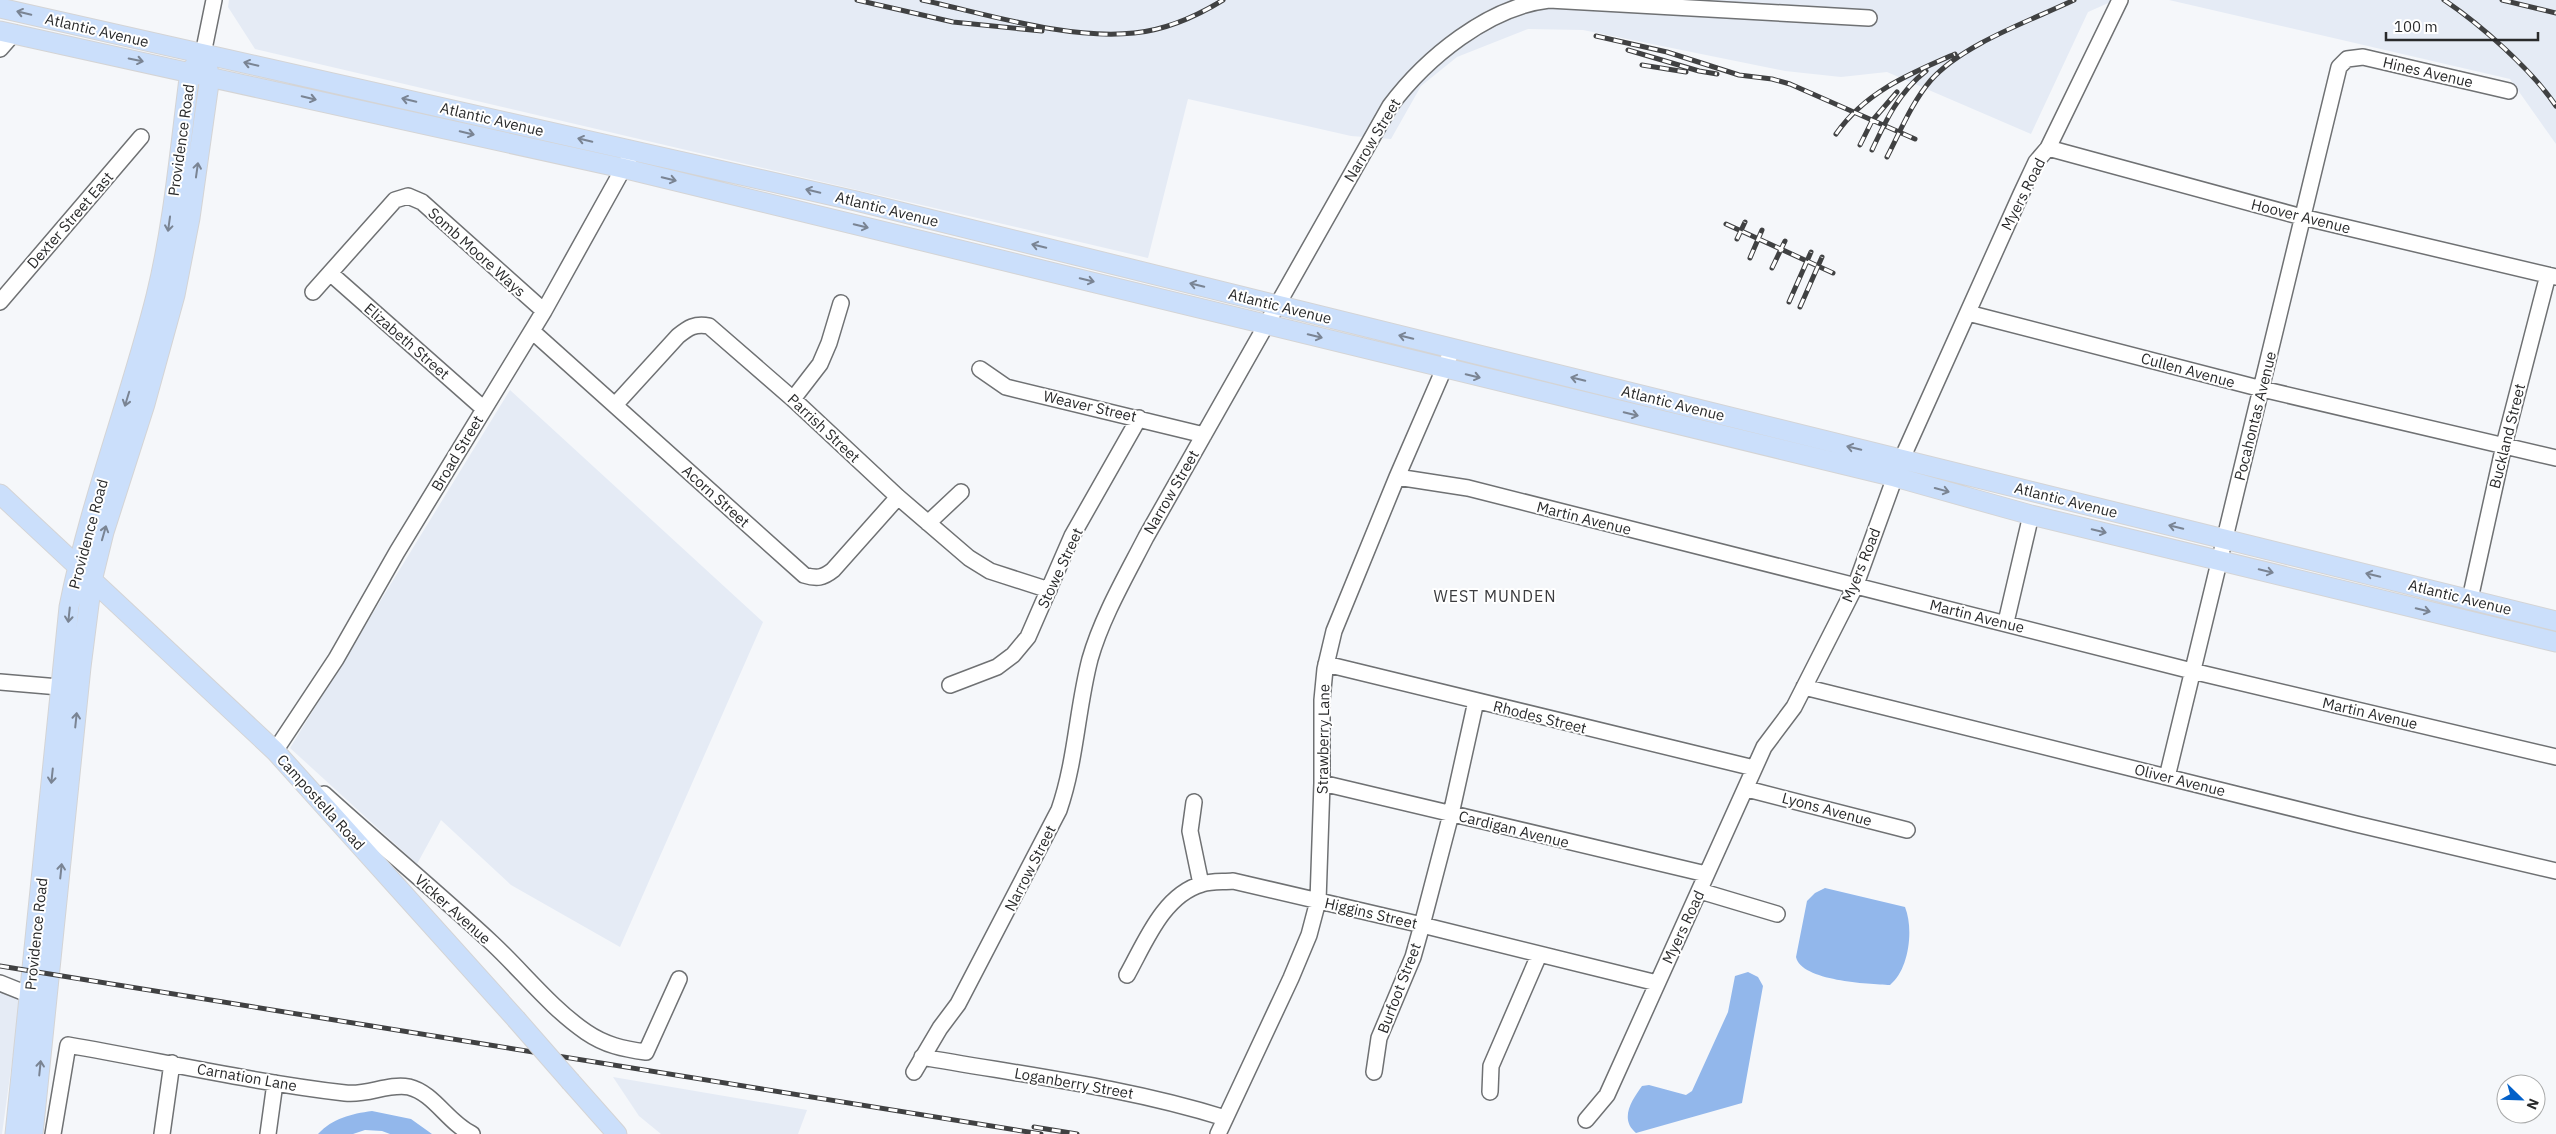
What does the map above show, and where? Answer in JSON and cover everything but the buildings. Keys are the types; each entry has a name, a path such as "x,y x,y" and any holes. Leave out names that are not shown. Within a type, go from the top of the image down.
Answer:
{"main road":[{"name":"Atlantic Avenue","path":"0,8 856,201 2556,620"},
{"name":"Atlantic Avenue","path":"7,32 622,168 1895,477 2031,515 2556,642"},
{"name":"Providence Road","path":"33,1134 70,688 69,607 78,567 148,326 165,248 190,71 203,54"},
{"name":"Providence Road","path":"15,1134 30,995 70,688 104,532 168,326 184,256 210,76 203,54"},
{"path":"145,404 144,386 154,335 148,326"},
{"name":"Campostella Road","path":"0,494 275,751 617,1134"}],"street":[{"path":"203,54 214,0"},
{"name":"Narrow Street","path":"914,1072 958,1004 1059,810 1067,787 1083,690 1091,657 1107,617 1146,537 1372,138 1408,83 1428,62 1489,19 1522,5 1549,0 1869,18"},
{"name":"Myers Road","path":"1586,1120 1607,1095 1764,748 1789,716 1855,587 1902,459 2024,186 2036,162 2048,148 2120,0"},
{"path":"0,49 7,32"},
{"name":"Hines Avenue","path":"2347,59 2363,57 2509,91"},
{"name":"Pocahontas Avenue","path":"2167,777 2223,539 2262,390 2339,67 2347,59"},
{"name":"Dexter Street East","path":"0,302 141,138"},
{"name":"Hoover Avenue","path":"2048,148 2302,217 2552,276"},
{"name":"Broad Street","path":"275,751 336,658 544,311 633,150"},
{"name":"Somb Moore Ways","path":"330,273 395,200 408,196 422,202 544,311"},
{"path":"313,292 330,273"},
{"name":"Elizabeth Street","path":"330,273 484,409"},
{"name":"Buckland Street","path":"2470,599 2504,445 2552,276"},
{"path":"793,399 820,364 829,343 841,303"},
{"name":"Cullen Avenue","path":"1968,313 2262,390 2556,458"},
{"name":"Parrish Street","path":"615,405 678,336 689,327 701,324 718,333 793,399 898,497 969,558 983,567 1049,590"},
{"name":"Acorn Street","path":"532,331 804,575 814,578 824,577 833,570 898,497"},
{"name":"Strawberry Lane","path":"1218,1134 1291,978 1309,935 1318,900 1322,783 1322,700 1326,664 1340,614 1453,348"},
{"name":"Weaver Street","path":"980,369 1006,387 1204,435"},
{"name":"Stowe Street","path":"950,686 997,667 1013,655 1028,637 1072,536 1139,418"},
{"name":"Martin Avenue","path":"1397,477 1468,488 1855,587 2006,622 2192,671 2556,758"},
{"path":"928,523 960,492"},
{"path":"2006,622 2031,515"},
{"name":"Rhodes Street","path":"1326,664 1754,768"},
{"path":"0,682 70,688"},
{"name":"Oliver Avenue","path":"1804,687 2356,824 2556,871"},
{"name":"Burfoot Street","path":"1374,1072 1379,1038 1413,957 1422,925 1452,814 1476,701"},
{"name":"Vicker Avenue","path":"275,751 492,944 585,1032 619,1049 646,1052 679,979"},
{"name":"Cardigan Avenue","path":"1322,783 1706,874"},
{"name":"Lyons Avenue","path":"1747,789 1907,830"},
{"path":"1194,802 1190,831 1201,884"},
{"name":"Higgins Street","path":"1127,975 1165,909 1181,895 1201,884 1233,881 1657,983"},
{"path":"1700,891 1777,914"},
{"path":"1490,1092 1491,1066 1539,954"},
{"path":"0,983 30,995"},
{"name":"Carnation Lane","path":"53,1134 68,1046 172,1063 275,1083 348,1093 397,1086 410,1088 424,1094 464,1130 472,1134"},
{"name":"Loganberry Street","path":"922,1057 1168,1100 1225,1118"},
{"path":"162,1134 172,1063"},
{"path":"268,1134 275,1083"}],"shaded area":[{"path":"229,0 2115,0 2088,12 2031,134 1887,72 1841,77 1785,71 1583,30 1528,29 1457,57 1421,86 1391,139 1351,136 1188,99 1148,258 255,49 228,7"},
{"path":"2169,0 2556,0 2556,144 2510,79"},
{"path":"510,390 763,622 620,947 511,885 441,820 417,864 290,748"},
{"path":"0,989 21,996 2,1134 0,1134"},
{"path":"613,1077 807,1110 798,1134 661,1134 639,1116"}],"water":[{"path":"1825,888 1905,907 1909,926 1908,949 1902,970 1890,985 1837,980 1810,971 1801,965 1796,957 1807,901 1815,893"},
{"path":"1748,972 1758,977 1763,986 1742,1103 1636,1133 1628,1122 1629,1110 1634,1097 1642,1086 1649,1085 1686,1095 1692,1091 1728,1012 1735,976"},
{"path":"372,1111 411,1119 432,1134 390,1134 382,1131 365,1130 353,1134 318,1134 336,1120"}],"railway":[{"path":"857,0 953,22 1042,31"},
{"path":"922,0 1055,29 1109,34 1134,33 1157,29 1192,17 1223,0"},
{"path":"1887,157 1918,98 1931,80 1945,67 1961,55 1998,34 2074,0"},
{"path":"2444,0 2473,22 2520,63 2556,106"},
{"path":"2502,0 2556,13"},
{"path":"1596,36 1667,52 1739,75 1772,79 1790,84 1915,139"},
{"path":"1628,50 1699,71 1717,74"},
{"path":"1836,134 1848,119 1874,96 1905,77 1955,54"},
{"path":"1642,65 1686,72"},
{"path":"1872,150 1888,117 1901,97 1926,71"},
{"path":"1860,145 1872,121 1897,92"},
{"path":"1737,239 1745,222"},
{"path":"1726,224 1833,273"},
{"path":"1750,258 1762,230"},
{"path":"1772,268 1785,241"},
{"path":"1789,302 1811,252"},
{"path":"1800,307 1822,257"},
{"path":"0,966 1041,1134"},
{"path":"1034,1127 1077,1134"}],"district":[{"name":"WEST MUNDEN","path":"1495,596"}]}
